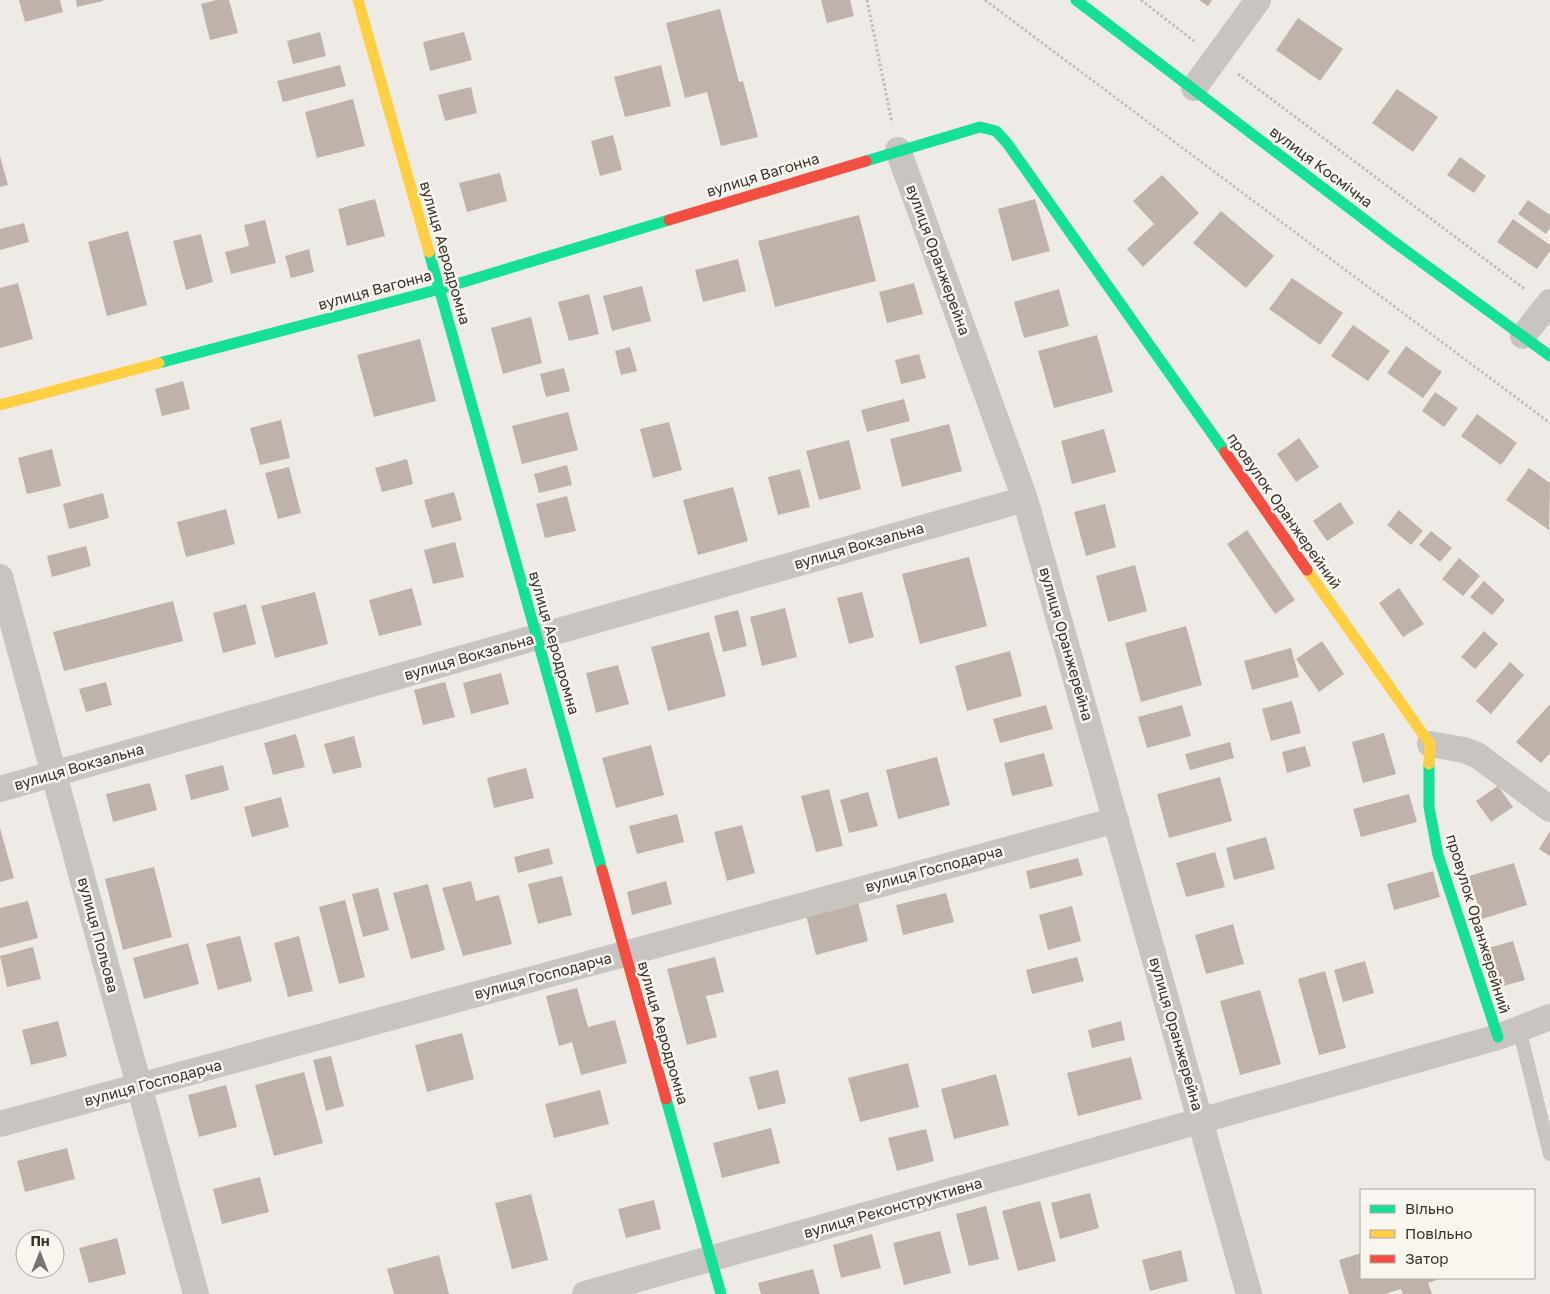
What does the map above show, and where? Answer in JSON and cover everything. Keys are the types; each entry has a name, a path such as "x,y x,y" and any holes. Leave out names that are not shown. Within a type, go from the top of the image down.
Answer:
{"street":[{"name":"вулиця Аеродромна","path":"358,0 721,1294"},
{"name":"вулиця Космічна","path":"1076,0 1550,356"},
{"path":"1194,88 1258,0"},
{"name":"провулок Оранжерейний","path":"898,150 980,127 996,131 1430,744 1428,772 1429,807 1438,855 1508,1032"},
{"name":"вулиця Вагонна","path":"0,405 440,289 898,150"},
{"name":"вулиця Оранжерейна","path":"898,150 1025,499 1249,1294"},
{"path":"1523,336 1548,304"},
{"name":"вулиця Вокзальна","path":"0,789 1025,499"},
{"name":"вулиця Польова","path":"0,577 196,1294"},
{"path":"1430,744 1464,750 1477,755 1550,809"},
{"name":"вулиця Господарча","path":"0,1124 1116,820"},
{"name":"вулиця Реконструктивна","path":"585,1294 1201,1121 1508,1032 1550,1016"}],"lane":[{"path":"1508,1032 1550,1154"}],"path":[{"path":"867,0 898,150"},
{"path":"986,0 1550,423"},
{"path":"1140,0 1548,304"}],"building":[{"path":"19,0 60,0 63,12 25,22"},
{"path":"76,0 103,0 103,1 77,7"},
{"path":"216,0 229,0 238,33 210,40 201,4"},
{"path":"821,0 850,0 854,16 827,23"},
{"path":"1199,0 1212,0 1208,6"},
{"path":"720,9 739,82 743,81 758,137 721,146 707,92 685,98 666,23"},
{"path":"1298,18 1343,49 1320,81 1276,50"},
{"path":"320,32 326,56 293,64 287,41"},
{"path":"464,32 472,60 430,71 423,42"},
{"path":"340,65 346,86 283,102 277,81"},
{"path":"661,65 671,106 625,117 614,77"},
{"path":"471,87 477,113 445,121 438,95"},
{"path":"1397,89 1438,117 1413,152 1372,123"},
{"path":"353,99 365,146 317,158 305,112"},
{"path":"613,135 622,170 600,176 591,141"},
{"path":"0,156 8,185 0,187"},
{"path":"1460,157 1486,176 1474,193 1447,175"},
{"path":"500,173 507,201 467,212 459,183"},
{"path":"1162,175 1199,213 1143,267 1127,249 1154,224 1133,201"},
{"path":"375,199 385,236 347,246 338,209"},
{"path":"1035,199 1050,251 1012,261 998,209"},
{"path":"1528,200 1550,215 1550,228 1546,234 1518,214"},
{"path":"1221,211 1274,256 1246,288 1193,243"},
{"path":"859,215 876,281 775,307 758,241"},
{"path":"1513,219 1550,245 1550,251 1537,269 1497,242"},
{"path":"265,220 276,263 231,274 225,252 249,246 244,225"},
{"path":"24,223 29,242 0,250 0,229"},
{"path":"128,231 147,305 107,316 88,242"},
{"path":"201,234 213,282 186,290 173,241"},
{"path":"309,249 314,272 291,278 285,256"},
{"path":"738,259 746,291 703,302 695,270"},
{"path":"1292,278 1343,313 1320,345 1269,309"},
{"path":"18,283 33,339 0,348 0,288"},
{"path":"914,283 923,314 887,323 879,292"},
{"path":"642,286 651,321 612,331 603,296"},
{"path":"1059,289 1069,326 1024,338 1014,302"},
{"path":"589,294 599,334 569,341 558,302"},
{"path":"531,317 542,363 503,374 491,328"},
{"path":"1353,325 1390,351 1368,381 1331,356"},
{"path":"1097,335 1113,392 1054,408 1038,351"},
{"path":"420,339 436,401 374,417 357,355"},
{"path":"1406,346 1442,372 1423,398 1387,373"},
{"path":"630,347 637,371 621,375 615,351"},
{"path":"919,354 926,378 901,384 895,360"},
{"path":"564,368 570,391 546,397 540,374"},
{"path":"183,381 190,409 162,416 155,389"},
{"path":"1435,392 1458,408 1444,427 1422,411"},
{"path":"904,399 910,421 867,432 861,410"},
{"path":"568,412 578,450 522,464 512,426"},
{"path":"1477,414 1517,443 1501,465 1461,436"},
{"path":"281,420 290,458 260,465 250,428"},
{"path":"669,422 682,470 653,478 640,429"},
{"path":"949,424 962,471 902,487 890,439"},
{"path":"1104,429 1116,472 1072,484 1061,441"},
{"path":"1299,438 1319,467 1296,482 1277,454"},
{"path":"849,440 861,489 819,500 806,451"},
{"path":"52,449 61,486 27,494 18,458"},
{"path":"407,459 413,484 382,492 375,468"},
{"path":"567,465 572,485 539,493 534,474"},
{"path":"289,467 301,513 278,519 265,473"},
{"path":"1529,468 1550,483 1549,530 1506,500"},
{"path":"800,469 810,507 778,515 768,477"},
{"path":"733,487 748,541 698,555 683,500"},
{"path":"454,492 462,520 432,528 424,500"},
{"path":"103,493 109,518 69,529 63,504"},
{"path":"567,496 576,531 545,538 536,504"},
{"path":"1340,502 1354,523 1327,541 1313,521"},
{"path":"1105,504 1116,547 1086,556 1074,512"},
{"path":"226,509 235,544 186,557 177,522"},
{"path":"1399,510 1423,531 1411,545 1387,525"},
{"path":"1247,530 1295,600 1275,614 1227,544"},
{"path":"1431,531 1452,548 1440,562 1419,545"},
{"path":"455,542 464,577 433,584 424,550"},
{"path":"86,546 91,566 52,577 47,556"},
{"path":"969,557 987,626 920,644 902,574"},
{"path":"1459,558 1480,576 1463,596 1442,579"},
{"path":"1135,565 1147,611 1108,622 1096,576"},
{"path":"1484,581 1505,600 1492,615 1470,597"},
{"path":"412,588 422,625 379,636 369,600"},
{"path":"1399,588 1424,624 1403,637 1379,603"},
{"path":"315,592 328,644 275,658 261,606"},
{"path":"862,592 874,637 849,644 837,598"},
{"path":"173,601 183,641 64,671 53,632"},
{"path":"246,604 256,644 223,653 213,613"},
{"path":"785,608 797,657 762,666 750,617"},
{"path":"738,610 747,646 723,652 714,616"},
{"path":"1186,626 1202,685 1141,702 1125,643"},
{"path":"1484,631 1498,644 1475,669 1461,657"},
{"path":"709,632 726,696 668,711 651,647"},
{"path":"1322,641 1344,674 1319,692 1296,659"},
{"path":"1291,648 1299,677 1252,690 1244,661"},
{"path":"1010,651 1022,696 967,711 955,666"},
{"path":"1510,662 1524,675 1491,714 1476,701"},
{"path":"618,665 629,704 596,713 586,673"},
{"path":"501,673 509,704 471,714 463,683"},
{"path":"106,682 112,705 86,712 79,689"},
{"path":"445,682 455,717 423,725 414,690"},
{"path":"1292,701 1301,733 1271,741 1262,709"},
{"path":"1550,704 1550,753 1541,763 1516,742"},
{"path":"1046,705 1053,729 1000,743 993,719"},
{"path":"1182,705 1191,736 1147,748 1138,717"},
{"path":"1384,733 1396,774 1363,783 1352,742"},
{"path":"296,734 305,767 273,775 264,743"},
{"path":"354,736 362,767 333,774 324,744"},
{"path":"1230,742 1234,758 1190,770 1185,754"},
{"path":"651,745 664,795 616,808 602,758"},
{"path":"1305,746 1311,766 1287,773 1282,752"},
{"path":"1044,753 1053,786 1012,796 1004,763"},
{"path":"937,757 950,805 898,819 886,770"},
{"path":"223,765 229,790 191,800 185,775"},
{"path":"526,768 534,798 494,808 487,778"},
{"path":"1220,777 1232,821 1169,838 1157,794"},
{"path":"150,783 157,810 113,822 106,794"},
{"path":"1498,786 1513,807 1491,822 1476,801"},
{"path":"829,789 843,846 816,852 801,796"},
{"path":"868,792 878,826 849,833 840,800"},
{"path":"1409,794 1417,822 1361,837 1353,809"},
{"path":"281,797 289,827 252,837 244,807"},
{"path":"677,814 684,842 637,854 629,826"},
{"path":"742,825 755,873 727,881 714,832"},
{"path":"0,828 14,878 0,882"},
{"path":"1550,831 1550,856 1539,849"},
{"path":"1266,837 1275,869 1234,880 1226,848"},
{"path":"549,848 553,864 518,873 514,857"},
{"path":"1215,852 1225,887 1186,897 1176,863"},
{"path":"1078,858 1083,875 1030,889 1026,871"},
{"path":"1514,863 1527,905 1482,919 1469,876"},
{"path":"154,867 172,937 123,950 105,879"},
{"path":"1433,871 1440,897 1394,910 1387,884"},
{"path":"562,876 572,915 538,924 528,884"},
{"path":"471,881 476,901 499,895 512,944 463,956 442,888"},
{"path":"666,881 672,904 632,915 627,892"},
{"path":"428,884 445,950 411,959 393,893"},
{"path":"378,888 389,930 363,937 352,894"},
{"path":"946,893 954,922 903,935 896,905"},
{"path":"345,900 365,977 339,984 319,907"},
{"path":"28,901 38,938 0,948 0,908"},
{"path":"858,902 868,941 816,955 806,915"},
{"path":"1072,906 1081,941 1048,950 1039,915"},
{"path":"1233,924 1244,964 1206,974 1195,935"},
{"path":"240,936 252,981 218,990 206,944"},
{"path":"299,936 313,991 288,997 274,943"},
{"path":"1513,941 1525,980 1496,988 1485,949"},
{"path":"188,943 199,984 144,999 133,958"},
{"path":"33,947 41,979 7,987 0,956"},
{"path":"715,957 724,992 706,996 717,1037 687,1045 667,969"},
{"path":"1077,957 1084,981 1032,994 1026,970"},
{"path":"1365,961 1374,993 1343,1002 1334,970"},
{"path":"1325,971 1346,1048 1319,1055 1298,979"},
{"path":"577,988 588,1027 615,1020 627,1063 581,1075 572,1042 559,1046 546,996"},
{"path":"1260,990 1281,1064 1240,1075 1220,1001"},
{"path":"58,1021 67,1056 31,1065 22,1030"},
{"path":"1121,1021 1125,1040 1092,1048 1088,1030"},
{"path":"462,1033 474,1079 427,1092 415,1045"},
{"path":"331,1056 344,1106 326,1111 313,1060"},
{"path":"1131,1057 1142,1099 1078,1116 1067,1073"},
{"path":"908,1063 919,1107 860,1122 848,1078"},
{"path":"778,1070 786,1103 758,1110 749,1077"},
{"path":"304,1072 323,1143 274,1156 255,1085"},
{"path":"996,1074 1009,1125 954,1139 941,1089"},
{"path":"226,1085 237,1127 199,1137 188,1095"},
{"path":"600,1090 609,1124 554,1138 545,1104"},
{"path":"771,1128 780,1163 722,1178 713,1143"},
{"path":"926,1129 934,1161 897,1171 888,1138"},
{"path":"67,1148 75,1179 25,1192 17,1161"},
{"path":"260,1177 269,1212 222,1224 213,1189"},
{"path":"1090,1193 1099,1228 1060,1239 1051,1203"},
{"path":"531,1194 548,1260 512,1269 495,1203"},
{"path":"654,1200 661,1229 626,1238 618,1209"},
{"path":"1040,1201 1056,1261 1018,1271 1002,1211"},
{"path":"986,1206 999,1259 969,1266 956,1214"},
{"path":"940,1231 951,1273 904,1285 893,1243"},
{"path":"872,1234 881,1268 841,1278 833,1245"},
{"path":"117,1238 126,1274 89,1283 79,1248"},
{"path":"1181,1250 1188,1281 1150,1291 1142,1260"},
{"path":"1360,1253 1360,1279 1439,1279 1428,1283 1432,1294 1403,1294 1401,1289 1385,1294 1349,1294 1339,1260"},
{"path":"439,1255 449,1294 394,1294 387,1269"},
{"path":"813,1269 820,1294 761,1294 758,1283"}],"traffic: fast":[{"path":"1076,0 1394,242 1550,356"},
{"path":"866,161 980,127 996,131 1007,143 1225,452"},
{"path":"159,363 440,289 669,220"},
{"path":"429,252 602,870"},
{"path":"1429,764 1429,807 1438,855 1498,1037"},
{"path":"666,1099 721,1294"}],"traffic: slow":[{"path":"358,0 429,252"},
{"path":"0,405 159,363"},
{"path":"1307,570 1430,744 1429,764"}],"traffic: jam":[{"path":"669,220 866,161"},
{"path":"1225,452 1307,570"},
{"path":"602,870 666,1099"}]}
